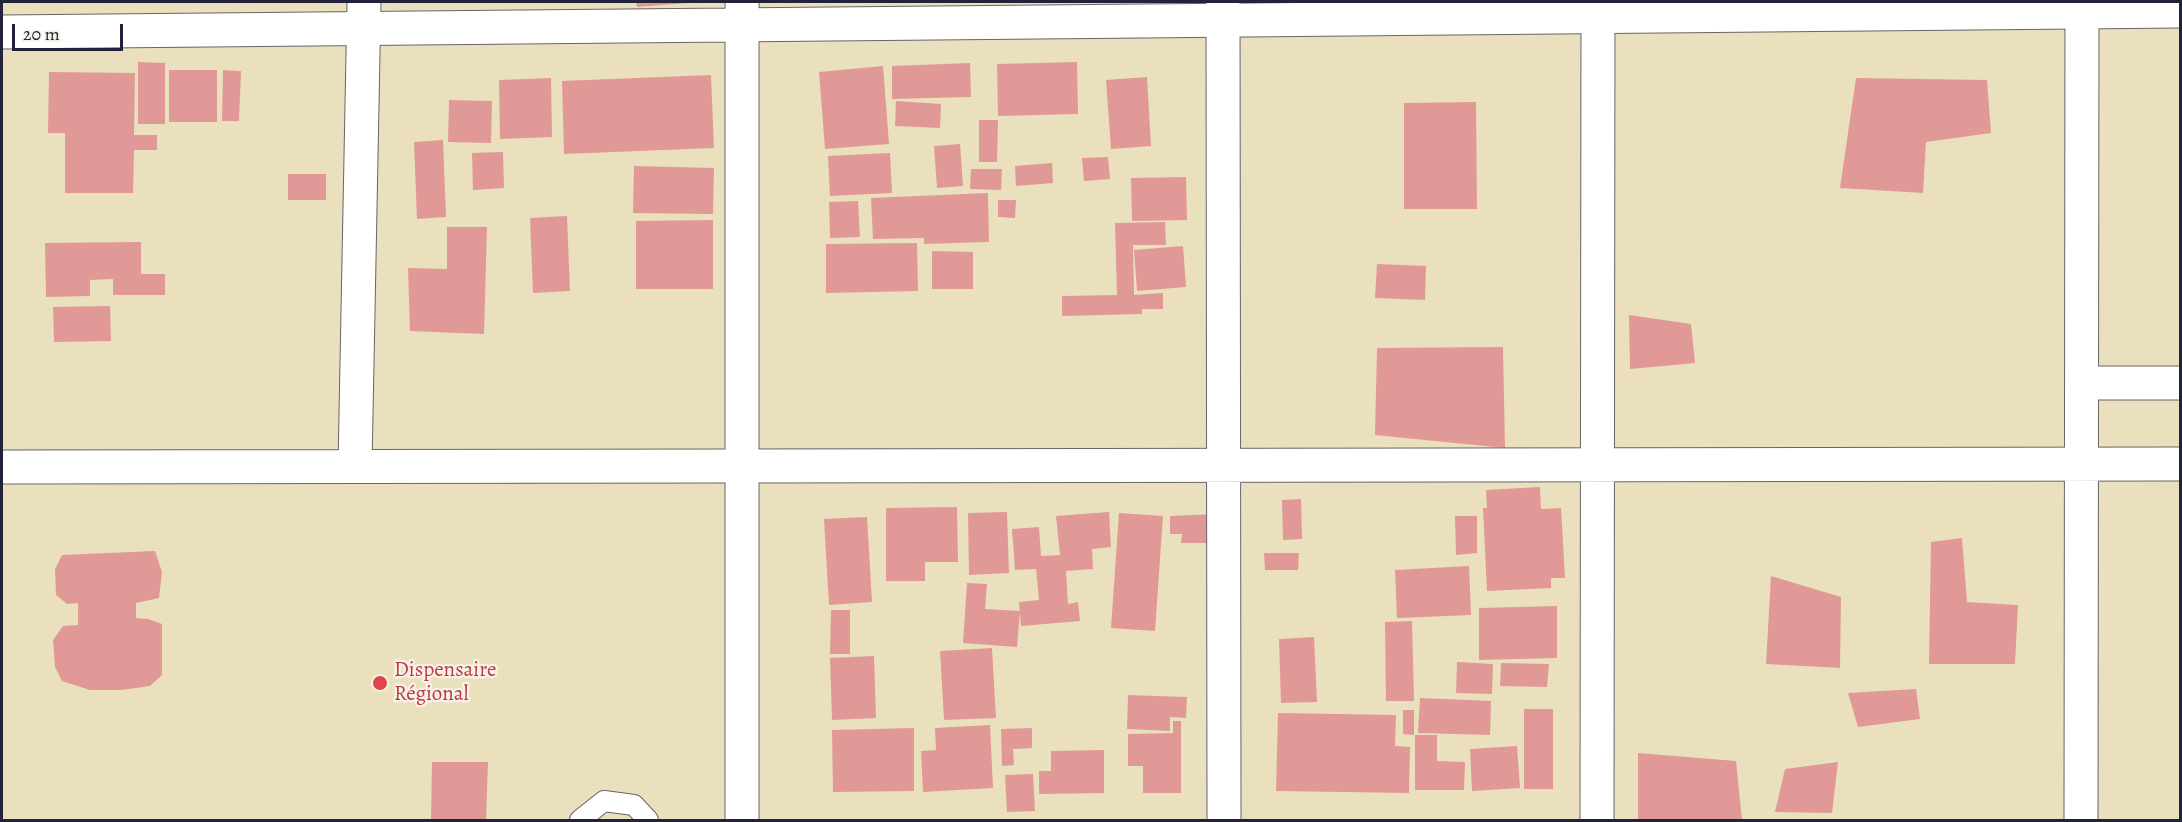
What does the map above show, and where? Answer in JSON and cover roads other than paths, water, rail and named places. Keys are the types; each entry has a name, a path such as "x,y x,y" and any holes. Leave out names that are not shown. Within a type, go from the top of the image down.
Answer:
{"street":[{"path":"2081,820 2082,7"},
{"path":"2,33 364,15 2082,7 2181,11"},
{"path":"1597,820 1598,10"},
{"path":"1223,11 1224,820"},
{"path":"742,13 742,820"},
{"path":"355,466 364,15"},
{"path":"2082,383 2181,383"},
{"path":"2,467 2181,464"}],"lane":[{"path":"580,820 604,801 634,805 648,820"}],"place":[{"name":"Dispensaire Régional","path":"380,683"}]}
